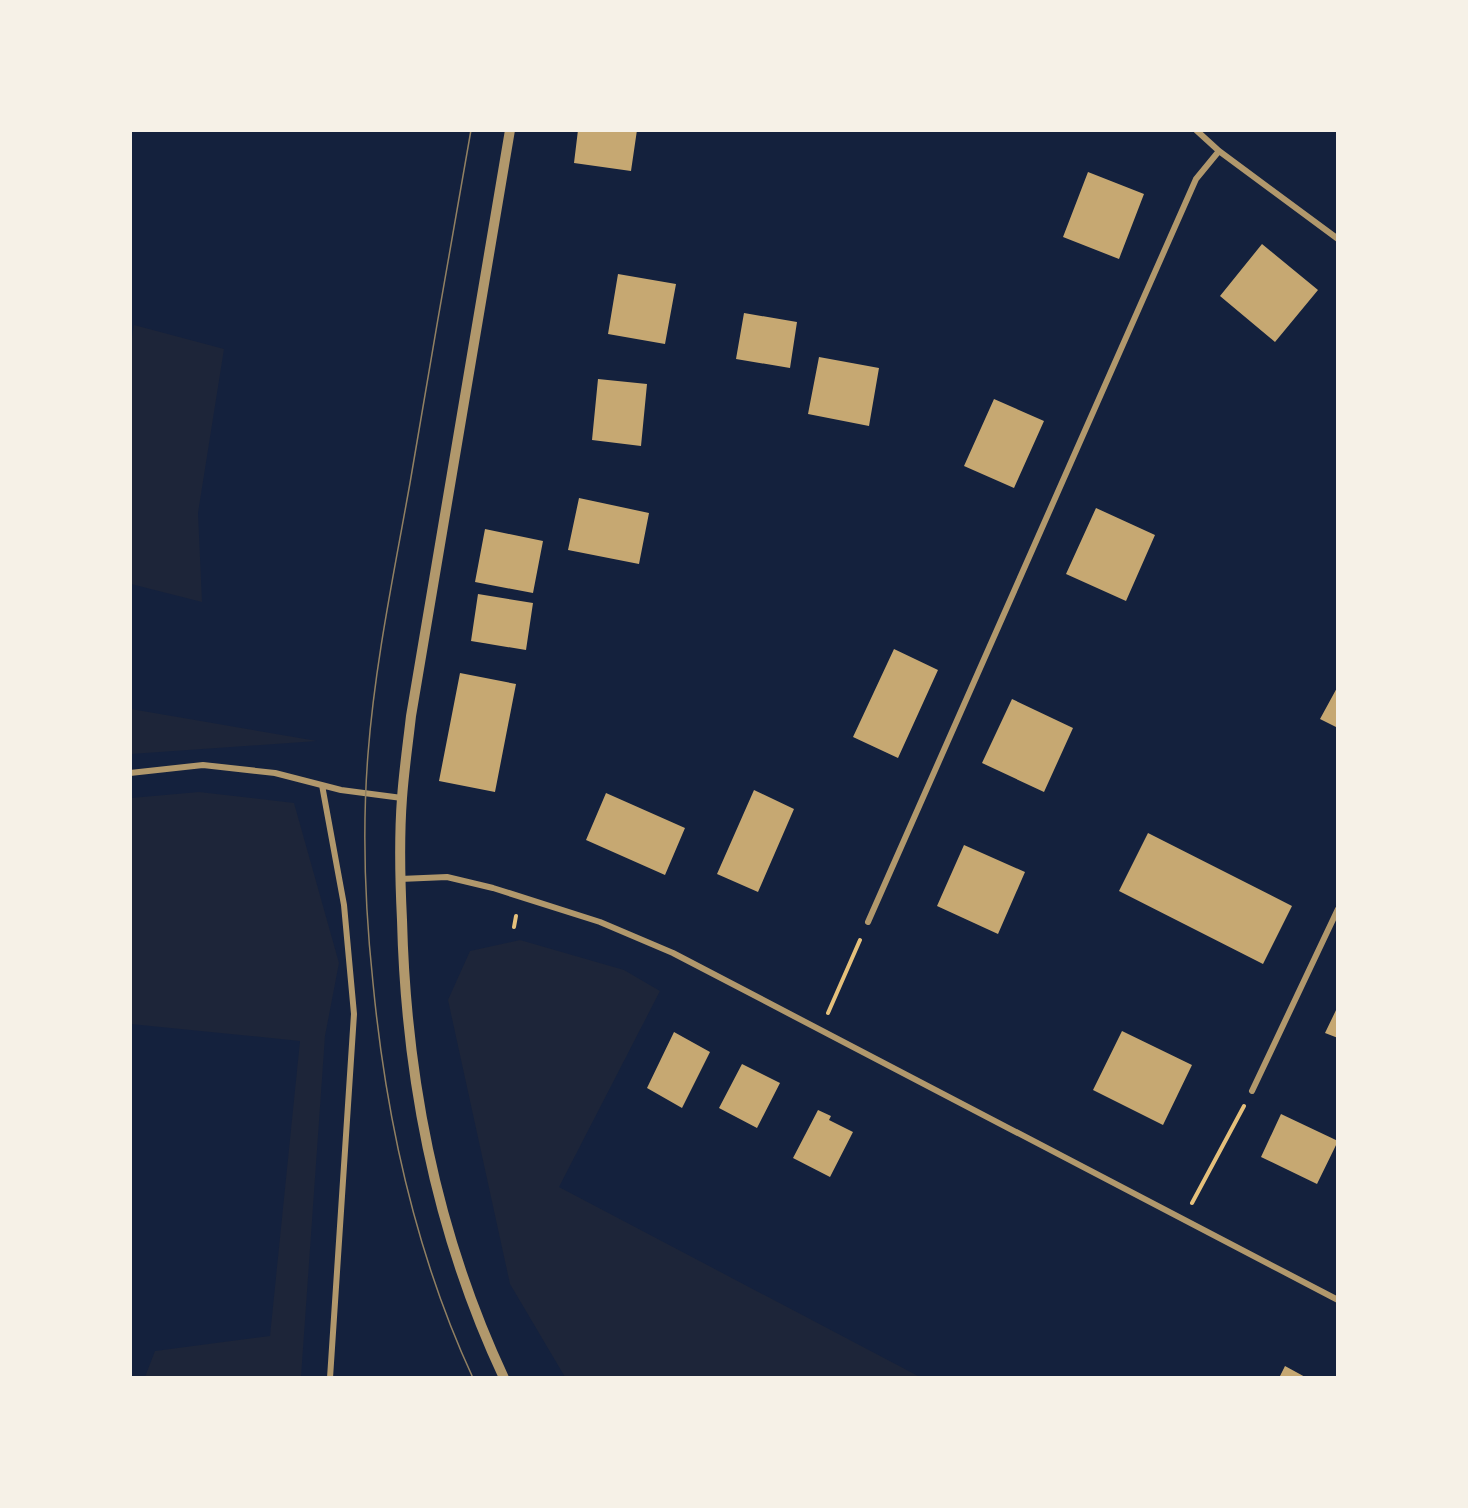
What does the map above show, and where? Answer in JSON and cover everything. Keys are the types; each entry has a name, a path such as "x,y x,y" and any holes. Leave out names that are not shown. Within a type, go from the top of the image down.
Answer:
{"street":[{"path":"504,1377 468,1290 440,1203 421,1121 408,1037 400,879 402,798 411,716 510,130"},
{"path":"1196,130 1220,151 1338,238"},
{"path":"868,922 1196,179 1220,151"},
{"path":"130,773 203,765 275,773 366,794 402,798"},
{"path":"322,785 344,905 354,1014 330,1377"},
{"path":"400,879 447,877 469,881 549,904 600,922 673,953 1338,1300"},
{"path":"1252,1090 1338,909"}],"path":[{"path":"820,1030 857,946"},
{"path":"1183,1219 1252,1090"}],"shaded area":[{"path":"134,325 224,349 198,513 202,602 131,584 130,350"},
{"path":"131,709 317,741 131,754"},
{"path":"199,792 294,803 339,963 325,1036 301,1377 145,1377 155,1351 270,1336 300,1041 131,1024 131,798"},
{"path":"520,940 624,970 660,991 559,1187 920,1377 565,1377 510,1284 448,1000 470,951"}],"building":[{"path":"578,130 637,130 631,171 574,163"},
{"path":"1088,172 1144,194 1119,259 1063,237"},
{"path":"1262,244 1318,290 1275,342 1220,296"},
{"path":"618,274 676,284 665,344 608,334"},
{"path":"744,313 797,322 790,368 736,359"},
{"path":"819,357 879,368 869,426 808,414"},
{"path":"598,379 647,384 641,446 592,440"},
{"path":"994,399 1044,421 1014,488 964,466"},
{"path":"579,498 649,513 639,564 568,550"},
{"path":"1096,508 1155,535 1126,601 1066,574"},
{"path":"485,529 543,541 533,593 475,582"},
{"path":"478,594 533,603 526,650 471,641"},
{"path":"894,649 938,670 898,758 853,737"},
{"path":"460,673 516,684 495,792 439,781"},
{"path":"1338,686 1338,728 1320,719"},
{"path":"1012,699 1073,728 1044,792 982,763"},
{"path":"754,790 794,809 758,892 717,874"},
{"path":"606,793 685,828 665,875 586,840"},
{"path":"1148,833 1292,906 1263,964 1119,891"},
{"path":"964,845 1025,872 998,934 937,906"},
{"path":"1338,1006 1338,1038 1325,1033"},
{"path":"1122,1031 1192,1065 1163,1125 1093,1090"},
{"path":"674,1032 710,1052 682,1108 647,1088"},
{"path":"742,1064 780,1083 757,1128 719,1108"},
{"path":"818,1110 831,1116 829,1120 853,1132 830,1177 793,1158"},
{"path":"1281,1114 1338,1141 1317,1184 1261,1157"},
{"path":"1285,1366 1307,1378 1279,1378"}],"tram line":[{"path":"471,130 380,652 368,754 365,840 366,898 373,983 395,1135 419,1234 435,1283 473,1378"}]}
